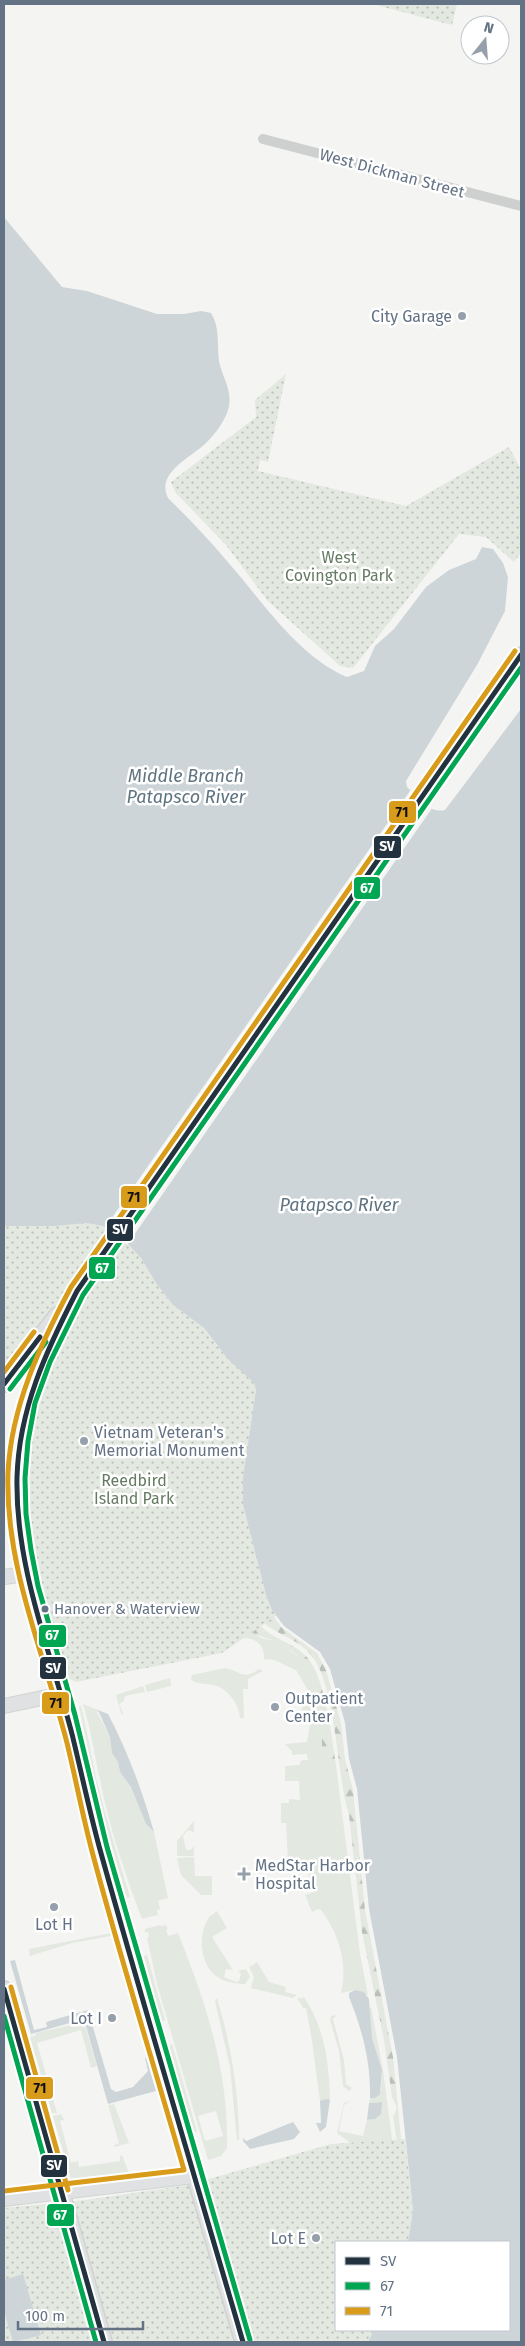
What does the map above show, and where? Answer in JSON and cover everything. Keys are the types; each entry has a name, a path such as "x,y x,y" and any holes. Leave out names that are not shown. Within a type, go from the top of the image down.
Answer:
{"main road":[{"path":"4,1384 77,1291 521,655"},
{"path":"77,1291 45,1354 27,1402 17,1453 15,1505 26,1574 77,1752 87,1804 243,2342"},
{"path":"4,1989 104,2342"}],"street":[{"name":"West Dickman Street","path":"263,139 521,206"},
{"path":"4,1577 26,1574"},
{"path":"4,1706 61,1694"},
{"path":"4,2199 194,2176"}],"green space":[{"path":"372,4 457,4 452,25"},
{"name":"West Covington Park","path":"286,374 268,462 260,460 258,471 406,506 509,447 521,469 521,553 514,562 486,537 459,534 353,668 340,666 267,600 226,545 175,492 171,482 256,417 255,400"},
{"name":"Reedbird Island Park","path":"70,1223 103,1226 117,1232 141,1258 156,1283 173,1305 204,1328 216,1344 254,1383 256,1390 243,1504 266,1595 276,1616 222,1653 76,1682 64,1676 62,1672 37,1586 25,1520 25,1477 30,1437 45,1377 60,1339 39,1327 4,1372 4,1226 54,1226"},
{"path":"240,1482 269,1610 281,1627 317,1653 326,1670 341,1723 345,1759 353,1790 365,1910 393,2057 408,2209 393,2117 397,2108 392,2097 384,2040 362,1932 349,1815 331,1708 320,1669 311,1655 296,1642 266,1625 263,1619 245,1550"},
{"path":"181,1578 261,1638 275,1641 290,1650 310,1670 322,1717 322,1764 336,1765 360,1954 368,1995 355,1990 341,1993 343,1982 342,1960 333,1929 321,1910 318,1909 312,1912 305,1895 314,1892 304,1860 288,1862 286,1823 281,1823 281,1803 289,1803 289,1799 300,1800 299,1781 285,1781 285,1766 299,1765 302,1760 308,1760 307,1754 292,1755 292,1751 285,1744 307,1742 310,1725 302,1709 309,1692 296,1670 271,1659 264,1660 263,1650 258,1643 254,1640 240,1638"},
{"path":"258,1622 268,1632 300,1651 312,1664 318,1676 327,1707 336,1765 322,1764 322,1717 310,1670 291,1650 277,1648 275,1641 254,1634 247,1624"},
{"path":"225,1668 245,1675 254,1673 259,1669 263,1671 248,1679 248,1689 243,1689 244,1718 240,1718 235,1702 224,1690 214,1685 201,1684 191,1679 192,1675"},
{"path":"170,1678 171,1686 147,1692 145,1685"},
{"path":"143,1686 145,1692 125,1696 124,1701 119,1704 124,1715 121,1713 116,1695"},
{"path":"83,1704 101,1711 97,1712 110,1737 112,1753 118,1762 120,1772 131,1787 146,1824 154,1832 168,1898 158,1901 160,1909 157,1910 158,1915 142,1919 108,1815"},
{"path":"79,1706 81,1706 96,1778 112,1838 130,1897 127,1898 99,1803"},
{"path":"194,1821 194,1832 188,1830 183,1836 186,1850 191,1850 194,1846 194,1856 177,1856 177,1841"},
{"path":"194,1857 195,1876 212,1876 212,1895 201,1895 181,1875 177,1858"},
{"path":"217,1911 227,1928 212,1937 233,1970 226,1969 224,1977 236,1982 239,1981 241,1974 238,1971 246,1969 250,1977 245,1984 222,1980 211,1971 204,1957 202,1949 203,1933 208,1919"},
{"path":"165,1924 168,1929 166,1929 168,1936 178,1933 198,1985 220,2065 227,2120 227,2148 221,2156 208,2160 157,1984 147,1937 149,1937 148,1932 145,1932 145,1929 160,1925 162,1927","holes":["216,2111 223,2136 205,2141 198,2116"]},
{"path":"111,1933 111,1936 72,1943 30,1956 29,1949"},
{"path":"147,1955 165,2020 162,2021 144,1956"},
{"path":"257,1962 269,1982 286,1987 285,1992 297,1995 293,1998 251,1988 254,1977 249,1967"},
{"path":"299,1997 301,1999 304,1997 317,2021 321,2034 327,2060 330,2100 320,2101 306,2008 303,2008 298,1999"},
{"path":"217,1998 233,2068 238,2104 239,2140 237,2140 230,2067 215,2001"},
{"path":"371,2007 383,2070 400,2200 348,2141 337,2133 344,2103 351,2101 344,2105 339,2131 363,2136 367,2120 371,2120 382,2102 369,2103 370,2098 375,2098 381,2090 382,2070 372,2038 369,2010"},
{"path":"337,2015 333,2019 344,2060 346,2084 352,2088 349,2091 343,2086 339,2051 330,2020 331,2016"},
{"path":"84,2022 97,2066 91,2068 81,2030 37,2043 57,2113 52,2113 30,2037 35,2036 36,2033"},
{"path":"172,2044 197,2131 194,2132 169,2046"},
{"path":"114,2104 129,2143 114,2147 114,2145 119,2143 108,2105"},
{"path":"61,2114 64,2120 60,2121 71,2163 78,2161 79,2167 120,2161 120,2156 122,2155 129,2173 71,2179 53,2116"},
{"path":"405,2139 413,2210 408,2241 335,2241 335,2331 374,2331 368,2342 4,2342 4,2208 85,2200 188,2185 331,2144"}],"water":[{"path":"4,217 62,287 87,291 157,314 184,314 201,311 211,313 217,330 219,361 230,398 227,413 219,428 208,441 171,473 165,489 168,498 212,544 281,625 296,641 329,668 347,677 364,671 375,646 394,629 426,587 449,570 476,559 482,547 493,549 503,563 508,577 505,611 477,665 406,781 407,787 424,804 434,810 445,810 521,709 521,2342 368,2342 374,2331 510,2331 510,2241 408,2241 413,2210 397,2057 369,1909 357,1789 349,1759 345,1723 330,1669 320,1652 284,1626 272,1610 266,1595 243,1504 243,1478 256,1390 254,1383 228,1359 204,1328 173,1305 156,1283 141,1258 117,1232 103,1226 86,1223 54,1226 4,1226"},
{"path":"98,1710 108,1714 122,1743 154,1832 146,1824 131,1787 120,1772 118,1762 112,1753 110,1737"},
{"path":"15,1960 34,2030 47,2027 46,2022 88,2010 111,2089 116,2092 133,2087 148,2071 146,2057 156,2091 108,2104 84,2019 31,2034 10,1961"},
{"path":"355,1990 364,1992 369,1999 372,2038 382,2070 380,2094 375,2098 370,2098 365,2046 349,1997 349,1993"},
{"path":"330,2100 326,2127 320,2132 316,2123 321,2123 320,2101"},
{"path":"382,2102 381,2114 375,2119 367,2120 369,2103"},
{"path":"293,2122 300,2132 294,2139 250,2149 243,2141 243,2138 246,2141"},
{"path":"23,2274 41,2335 13,2342 4,2311 4,2280"}],"pier":[{"path":"412,788 433,807 127,1245 116,1234 104,1229"}],"transit line":[{"name":"71","path":"4,2191 184,2170 104,1894 58,1709 19,1576 9,1508 8,1473 10,1448 21,1400 48,1331 71,1287 515,651"},
{"name":"SV","path":"243,2342 116,1908 95,1832 72,1734 36,1607 22,1543 18,1510 17,1477 19,1452 23,1428 36,1381 77,1291 521,655"},
{"name":"67","path":"250,2340 107,1847 75,1715 38,1586 26,1514 25,1478 28,1441 35,1403 50,1362 83,1295 521,668"},
{"name":"71","path":"4,1372 34,1332"},
{"name":"SV","path":"4,1384 40,1337"},
{"name":"67","path":"10,1389 46,1342"},
{"name":"71","path":"11,1987 68,2190"},
{"name":"SV","path":"4,1989 104,2342"},
{"name":"67","path":"4,2016 96,2342"}],"place":[{"name":"City Garage","path":"462,316"},
{"name":"Vietnam Veteran's Memorial Monument","path":"84,1441"},
{"name":"Hanover & Waterview","path":"45,1609"},
{"name":"Outpatient Center","path":"275,1707"},
{"name":"MedStar Harbor Hospital","path":"244,1874"},
{"name":"Lot H","path":"54,1907"},
{"name":"Lot I","path":"112,2018"},
{"name":"Lot E","path":"316,2238"}],"water label":[{"name":"Middle Branch Patapsco River","path":"186,786"},
{"name":"Patapsco River","path":"339,1205"}]}
